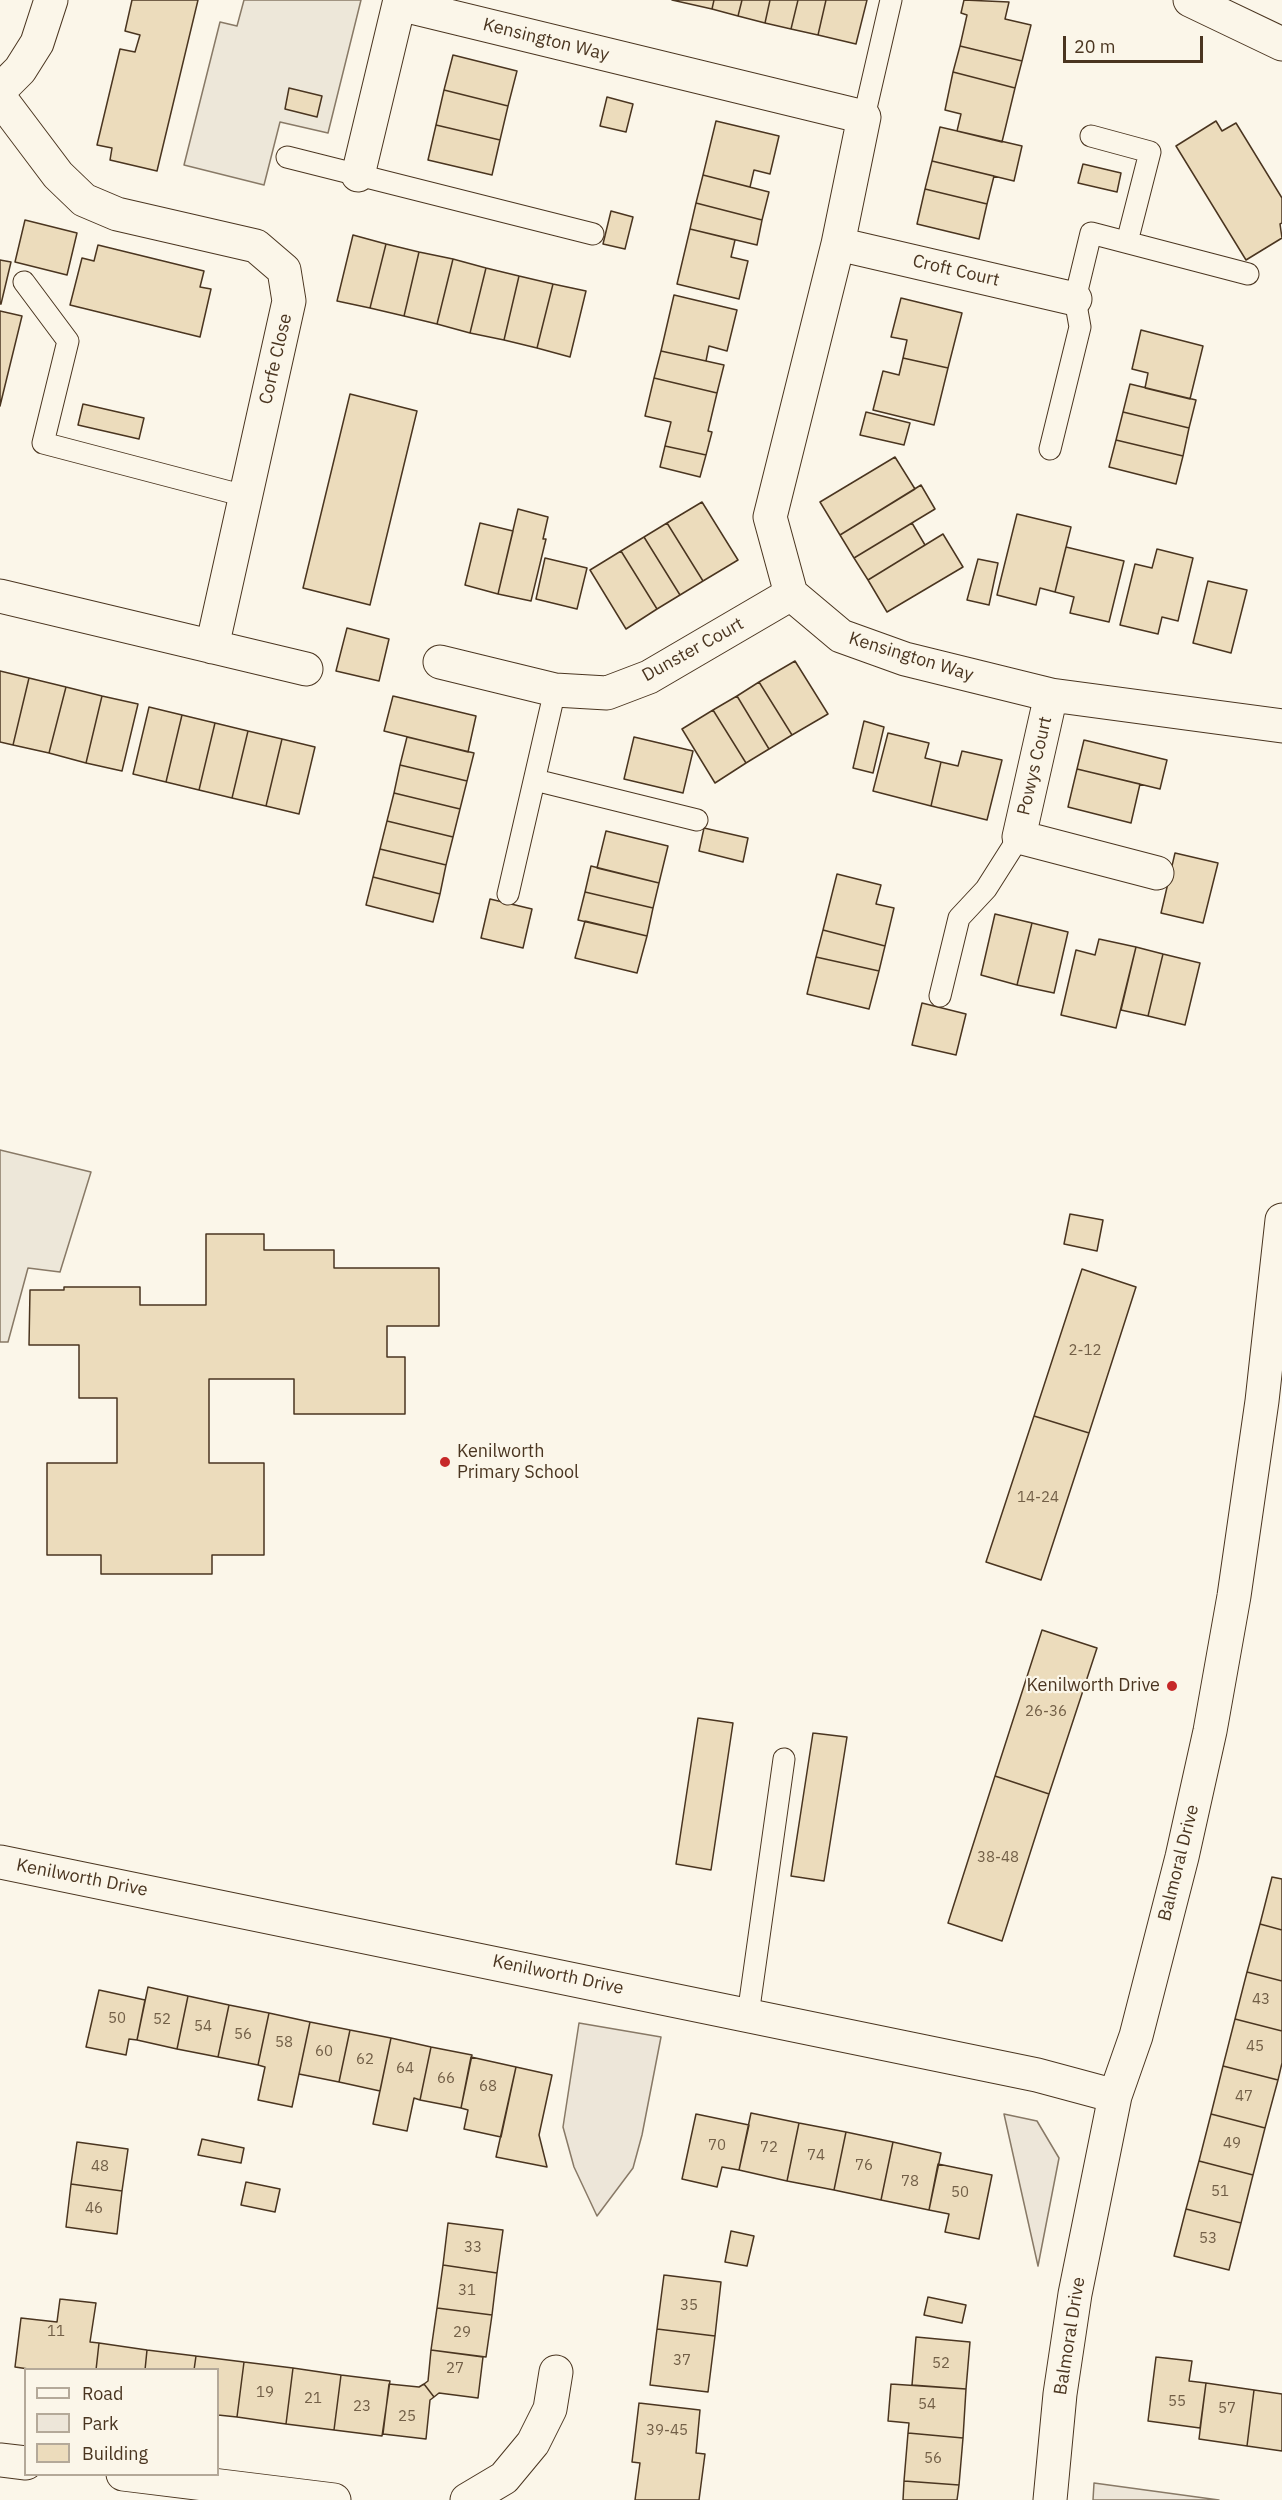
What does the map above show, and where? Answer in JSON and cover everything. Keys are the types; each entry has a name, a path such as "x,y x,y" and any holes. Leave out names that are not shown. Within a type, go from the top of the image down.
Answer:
{"street":[{"path":"0,90 21,70 38,43 51,0"},
{"path":"1190,0 1282,44"},
{"name":"Kensington Way","path":"358,175 392,2 864,117"},
{"name":"Corfe Close","path":"0,98 58,175 84,200 117,214 256,246 284,270 289,301 212,647"},
{"path":"790,594 770,517 837,244 864,117"},
{"name":"Croft Court","path":"837,244 1075,299"},
{"name":"Kensington Way","path":"790,594 841,636 905,659 1051,695 1282,726"},
{"name":"Dunster Court","path":"440,662 555,690 607,693 650,677 790,594"},
{"path":"0,596 306,669"},
{"name":"Powys Court","path":"1051,695 1019,837 1157,873"},
{"name":"Balmoral Drive","path":"1050,2500 1060,2394 1076,2294 1115,2096 1136,2036 1176,1880 1210,1731 1234,1596 1260,1412 1282,1220"},
{"name":"Kenilworth Drive","path":"0,1862 1037,2075 1115,2096"},
{"path":"467,2500 504,2478 533,2443 550,2409 556,2372"},
{"path":"0,2460 24,2463"},
{"path":"131,2476 334,2500"}],"lane":[{"path":"864,117 891,0"},
{"path":"1091,136 1150,152 1127,242"},
{"path":"287,157 593,234"},
{"path":"1050,449 1080,327 1075,299 1091,233 1248,274"},
{"path":"24,282 68,341 43,443 245,496"},
{"path":"507,894 555,690"},
{"path":"535,780 697,820"},
{"name":"Powys Court","path":"940,996 959,918 986,889 1019,837"},
{"path":"748,2015 784,1759"}],"green space":[{"path":"579,2023 661,2037 642,2135 633,2168 597,2216 574,2167 563,2127"},
{"path":"1004,2114 1037,2121 1059,2158 1038,2266"},
{"path":"1094,2483 1219,2500 1093,2500"}],"shaded area":[{"path":"244,0 361,0 328,133 280,122 264,185 184,165 220,22 237,26"},
{"path":"0,1150 91,1172 60,1272 28,1268 8,1342 0,1342"}],"building":[{"path":"132,0 198,0 157,171 110,160 112,148 97,145 120,49 135,52 140,35 125,31"},
{"path":"672,0 714,0 712,9"},
{"path":"714,0 742,0 738,16 712,9"},
{"path":"742,0 770,0 765,23 738,16"},
{"path":"770,0 798,0 791,29 765,23"},
{"path":"798,0 826,0 818,35 791,29"},
{"path":"826,0 867,0 856,44 818,35"},
{"path":"964,0 1009,2 1005,19 1031,25 1022,61 960,46 967,15 961,13"},
{"path":"960,46 1022,61 1015,88 953,72"},
{"path":"453,55 517,71 508,106 444,90"},
{"path":"953,72 1015,88 1002,142 957,131 961,114 945,110"},
{"path":"289,88 322,96 317,117 285,109"},
{"path":"444,90 508,106 500,140 436,125"},
{"path":"607,97 633,104 626,132 600,126"},
{"path":"716,121 779,136 770,174 754,170 750,187 703,175"},
{"path":"1216,121 1222,131 1236,123 1282,198 1282,223 1280,224 1282,238 1246,260 1176,146"},
{"path":"436,125 500,140 492,175 428,160"},
{"path":"940,127 1022,146 1014,181 932,161"},
{"path":"932,161 994,176 987,204 925,189"},
{"path":"1083,164 1121,173 1117,192 1078,183"},
{"path":"703,175 769,192 762,220 696,203"},
{"path":"925,189 987,204 979,239 917,224"},
{"path":"696,203 762,220 757,245 690,229"},
{"path":"611,211 633,217 625,249 603,244"},
{"path":"25,220 77,233 67,275 15,262"},
{"path":"690,229 735,240 731,257 748,261 739,299 677,284"},
{"path":"353,235 386,244 370,308 337,301"},
{"path":"386,244 419,252 404,316 370,308"},
{"path":"98,245 204,271 200,287 211,289 200,337 70,305 82,258 94,261"},
{"path":"419,252 453,259 437,324 404,316"},
{"path":"453,259 486,268 470,333 437,324"},
{"path":"0,260 11,262 1,304 0,304"},
{"path":"486,268 519,276 504,340 470,333"},
{"path":"519,276 553,284 537,348 504,340"},
{"path":"553,284 586,291 570,357 537,348"},
{"path":"674,295 737,310 727,351 709,346 706,361 661,351"},
{"path":"901,298 962,313 948,368 903,358 907,340 891,337"},
{"path":"0,311 22,316 0,406"},
{"path":"1141,330 1203,346 1190,399 1145,388 1148,373 1132,369"},
{"path":"661,351 724,365 717,393 654,378"},
{"path":"903,358 948,368 934,425 873,410 883,371 899,375"},
{"path":"654,378 717,393 708,431 712,432 706,455 665,446 671,422 645,416"},
{"path":"1130,384 1196,400 1189,428 1123,412"},
{"path":"350,394 417,411 370,605 303,588"},
{"path":"83,404 144,418 139,439 78,425"},
{"path":"866,412 910,423 904,445 860,435"},
{"path":"1123,412 1189,428 1183,456 1116,440"},
{"path":"1116,440 1183,456 1176,484 1109,467"},
{"path":"665,446 706,455 700,477 660,467"},
{"path":"895,457 915,489 840,535 820,502"},
{"path":"921,485 935,509 854,558 840,535"},
{"path":"702,502 738,560 703,581 667,523"},
{"path":"518,509 548,517 543,539 546,539 531,601 498,594"},
{"path":"1017,514 1071,527 1055,592 1040,588 1036,605 997,595"},
{"path":"480,523 513,531 498,594 465,585"},
{"path":"667,523 703,581 680,595 644,537"},
{"path":"912,523 925,545 868,580 854,558"},
{"path":"943,534 963,567 887,612 868,580"},
{"path":"644,537 680,595 657,609 621,551"},
{"path":"1066,547 1124,561 1109,622 1070,613 1074,597 1055,592"},
{"path":"1157,549 1193,558 1178,621 1162,617 1158,634 1120,625 1135,564 1152,568"},
{"path":"621,551 657,609 626,629 590,570"},
{"path":"545,558 587,568 577,609 536,599"},
{"path":"978,559 998,563 989,605 967,600"},
{"path":"1208,581 1247,590 1231,653 1193,643"},
{"path":"347,628 389,639 379,681 336,671"},
{"path":"795,661 828,714 792,735 759,682"},
{"path":"0,671 29,678 13,745 0,742"},
{"path":"29,678 66,687 49,753 13,745"},
{"path":"759,682 792,735 769,749 737,696"},
{"path":"66,687 102,696 86,763 49,753"},
{"path":"102,696 138,704 122,771 86,763"},
{"path":"393,696 476,716 468,752 384,731"},
{"path":"737,696 769,749 746,763 713,710"},
{"path":"149,707 182,715 166,782 133,774"},
{"path":"713,710 746,763 715,783 682,729"},
{"path":"182,715 215,723 199,790 166,782"},
{"path":"864,721 884,727 873,773 853,768"},
{"path":"215,723 248,731 232,798 199,790"},
{"path":"248,731 282,739 266,806 232,798"},
{"path":"888,733 929,743 925,758 941,762 931,806 873,791"},
{"path":"407,737 474,753 467,781 400,765"},
{"path":"634,737 693,751 683,793 624,779"},
{"path":"282,739 315,747 299,814 266,806"},
{"path":"1084,740 1167,760 1160,789 1077,769"},
{"path":"962,751 1002,760 987,820 931,806 941,762 958,766"},
{"path":"400,765 467,781 460,809 394,793"},
{"path":"1077,769 1140,784 1131,823 1068,807"},
{"path":"394,793 460,809 453,837 387,821"},
{"path":"387,821 453,837 446,865 380,849"},
{"path":"704,828 748,838 743,862 699,851"},
{"path":"606,831 668,846 659,883 597,868"},
{"path":"380,849 446,865 440,894 373,877"},
{"path":"1175,853 1218,863 1203,923 1161,913"},
{"path":"591,866 659,883 653,908 585,892"},
{"path":"837,874 881,885 876,904 894,908 885,946 823,930"},
{"path":"373,877 440,894 433,922 366,905"},
{"path":"585,892 653,908 647,936 578,920"},
{"path":"490,899 532,909 523,948 481,938"},
{"path":"995,914 1032,923 1017,985 981,975"},
{"path":"585,921 647,936 637,973 575,958"},
{"path":"1032,923 1068,932 1054,993 1017,985"},
{"path":"823,930 885,946 879,971 816,957"},
{"path":"1099,939 1136,947 1116,1028 1061,1015 1076,950 1095,955"},
{"path":"1136,947 1163,954 1148,1016 1121,1010"},
{"path":"1163,954 1200,963 1185,1025 1148,1016"},
{"path":"816,957 879,971 869,1009 807,994"},
{"path":"922,1003 966,1014 956,1055 912,1045"},
{"path":"1070,1214 1103,1220 1097,1251 1064,1244"},
{"path":"206,1234 264,1234 264,1250 334,1250 334,1268 439,1268 439,1326 387,1326 387,1357 405,1357 405,1414 294,1414 294,1379 209,1379 209,1463 264,1463 264,1555 212,1555 212,1574 101,1574 101,1555 47,1555 47,1463 117,1463 117,1398 79,1398 79,1345 29,1345 30,1290 64,1290 64,1287 140,1287 140,1305 206,1305"},
{"path":"1082,1269 1136,1287 1089,1433 1034,1416"},
{"path":"1034,1416 1089,1433 1041,1580 986,1562"},
{"path":"1042,1630 1097,1648 1049,1794 995,1776"},
{"path":"698,1718 733,1723 711,1870 676,1864"},
{"path":"813,1733 847,1737 824,1881 791,1876"},
{"path":"995,1776 1049,1794 1002,1941 948,1923"},
{"path":"1272,1877 1282,1879 1282,1930 1260,1924"},
{"path":"1260,1924 1282,1930 1282,1981 1247,1972"},
{"path":"1247,1972 1282,1981 1282,2031 1235,2019"},
{"path":"148,1987 188,1996 177,2049 137,2040"},
{"path":"99,1990 145,2000 137,2040 129,2039 126,2055 86,2047"},
{"path":"188,1996 229,2005 218,2057 177,2049"},
{"path":"229,2005 269,2013 258,2065 218,2057"},
{"path":"269,2013 310,2022 292,2107 258,2100 265,2067 258,2065"},
{"path":"1235,2019 1282,2031 1282,2063 1278,2080 1223,2066"},
{"path":"310,2022 350,2030 339,2082 299,2074"},
{"path":"350,2030 391,2038 380,2091 339,2082"},
{"path":"391,2038 431,2047 420,2100 414,2098 407,2131 373,2124"},
{"path":"431,2047 472,2055 461,2108 420,2100"},
{"path":"471,2057 516,2067 501,2137 464,2129 468,2110 461,2108"},
{"path":"1223,2066 1278,2080 1265,2128 1211,2114"},
{"path":"516,2067 552,2075 539,2135 547,2167 496,2157"},
{"path":"751,2113 799,2123 787,2181 739,2170"},
{"path":"696,2114 749,2125 739,2170 722,2167 717,2187 682,2179"},
{"path":"1211,2114 1265,2128 1253,2175 1199,2161"},
{"path":"799,2123 846,2132 834,2190 787,2181"},
{"path":"846,2132 893,2142 881,2200 834,2190"},
{"path":"202,2139 244,2148 241,2163 198,2155"},
{"path":"77,2142 128,2149 122,2191 71,2184"},
{"path":"893,2142 941,2153 929,2210 881,2200"},
{"path":"1199,2161 1253,2175 1241,2223 1186,2209"},
{"path":"938,2164 992,2175 979,2239 945,2232 949,2214 929,2210"},
{"path":"246,2182 280,2189 275,2212 241,2205"},
{"path":"71,2184 122,2191 117,2234 66,2227"},
{"path":"1186,2209 1241,2223 1229,2270 1174,2256"},
{"path":"448,2223 503,2230 497,2273 443,2265"},
{"path":"731,2231 754,2236 747,2266 725,2262"},
{"path":"443,2265 497,2273 492,2315 437,2308"},
{"path":"664,2275 721,2282 715,2336 657,2329"},
{"path":"928,2297 966,2305 962,2323 924,2315"},
{"path":"60,2299 96,2303 90,2342 99,2343 96,2368 15,2367 21,2318 57,2322"},
{"path":"437,2308 492,2315 486,2357 431,2350"},
{"path":"657,2329 715,2336 708,2392 650,2385"},
{"path":"916,2337 970,2342 966,2389 912,2385"},
{"path":"99,2343 147,2350 145,2368 96,2368"},
{"path":"147,2350 196,2356 194,2368 145,2368"},
{"path":"431,2350 483,2357 478,2398 439,2393 434,2397 424,2384 428,2381"},
{"path":"196,2356 244,2362 237,2417 219,2415 219,2368 194,2368"},
{"path":"1156,2357 1192,2361 1189,2381 1206,2383 1200,2428 1148,2421"},
{"path":"244,2362 293,2368 286,2424 237,2417"},
{"path":"293,2368 341,2375 334,2430 286,2424"},
{"path":"341,2375 390,2381 382,2436 334,2430"},
{"path":"1206,2383 1254,2390 1247,2446 1199,2439"},
{"path":"389,2384 419,2387 424,2384 434,2397 430,2400 426,2439 383,2434"},
{"path":"891,2384 966,2389 963,2438 908,2433 909,2423 888,2421"},
{"path":"1254,2390 1282,2394 1282,2451 1247,2446"},
{"path":"639,2403 700,2410 696,2453 705,2454 699,2500 635,2500 640,2463 632,2462"},
{"path":"908,2433 963,2438 959,2485 904,2481"},
{"path":"904,2481 959,2485 957,2500 903,2500"}],"place":[{"name":"Kenilworth Primary School","path":"445,1462"},
{"name":"Kenilworth Drive","path":"1172,1686"}]}
